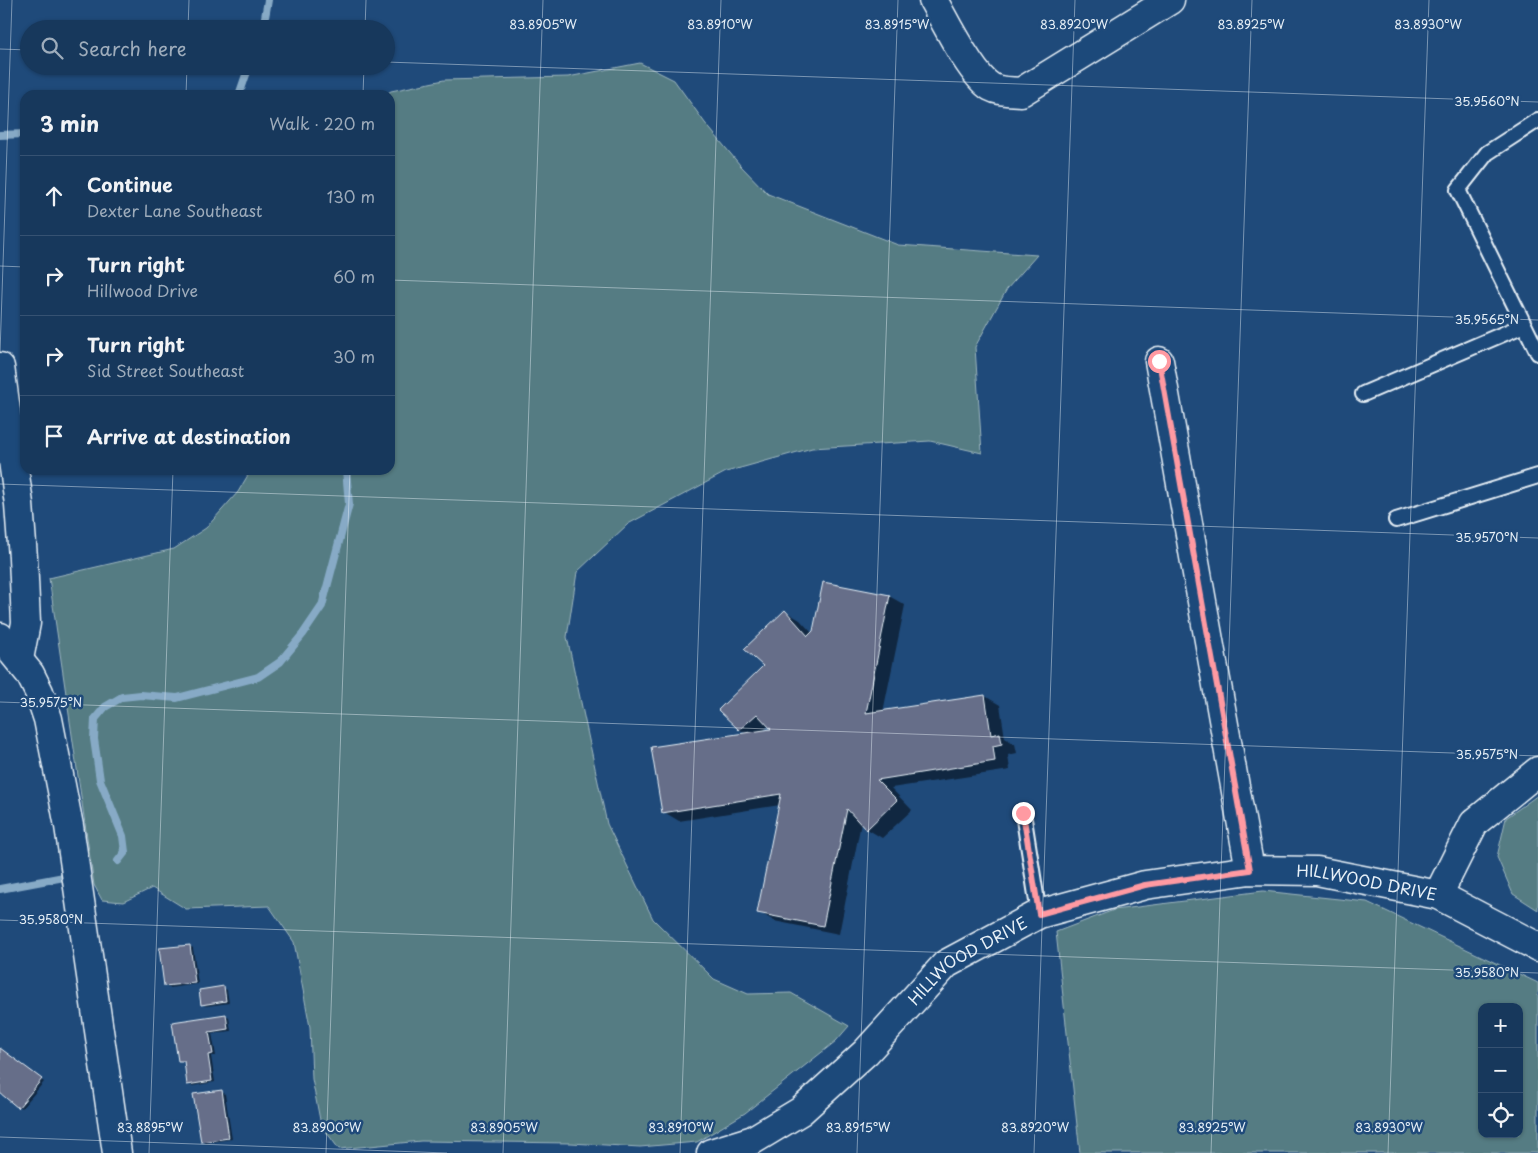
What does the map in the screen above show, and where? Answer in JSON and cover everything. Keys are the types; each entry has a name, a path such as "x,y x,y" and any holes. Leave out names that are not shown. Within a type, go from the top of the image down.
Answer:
{"street":[{"path":"933,0 974,69 990,87 1004,92 1021,92 1170,0"},
{"path":"1159,361 1250,870"},
{"path":"0,367 19,504 24,566 26,624 19,658"},
{"path":"0,637 19,658 30,674 44,705 60,776 117,1153"},
{"name":"HILLWOOD DRIVE","path":"711,1153 753,1140 801,1111 866,1052 946,964 1039,914 1145,885 1250,870 1317,871 1438,895 1474,823 1538,771"},
{"path":"1438,895 1538,947"}],"lane":[{"path":"1538,120 1487,153 1458,190 1538,353"},
{"path":"1363,394 1524,325"},
{"path":"1396,520 1538,476"},
{"path":"1023,813 1039,914"}],"green space":[{"path":"640,63 674,80 705,123 740,165 768,194 898,245 1037,255 1007,289 975,347 982,453 930,441 812,448 726,472 628,524 577,572 567,637 607,824 653,919 714,979 748,994 791,993 849,1026 836,1041 745,1113 697,1142 640,1147 571,1143 421,1141 339,1149 321,1125 312,1079 310,1027 294,942 269,906 186,909 152,888 123,902 102,900 94,885 49,578 174,549 206,528 238,492 248,475 395,475 395,90 444,80 568,77"},
{"path":"1538,795 1538,910 1513,894 1497,857 1506,818"},
{"path":"1263,891 1367,902 1538,983 1538,1153 1080,1153 1056,932 1114,910"}],"building":[{"path":"823,582 890,595 866,713 985,695 991,735 1000,733 1002,744 993,746 995,761 877,780 897,800 866,830 847,809 823,926 757,913 781,794 662,813 651,747 771,729 757,714 739,730 718,710 763,666 744,649 785,610 808,636 813,631"},
{"path":"190,945 195,983 164,986 159,948"},
{"path":"224,986 226,1001 201,1005 199,990"},
{"path":"226,1014 228,1029 209,1032 213,1054 208,1055 212,1081 187,1085 184,1061 178,1061 172,1022"},
{"path":"0,1048 42,1079 18,1108 0,1093"},
{"path":"222,1090 229,1138 201,1142 193,1094"}],"waterway":[{"path":"265,20 268,0"},
{"path":"241,90 246,75"},
{"path":"0,135 20,134"},
{"path":"118,861 125,852 123,836 100,780 94,739 95,719 105,707 122,697 141,695 177,698 258,677 280,662 303,634 322,606 349,504 346,475"},
{"path":"0,889 64,877"}],"route":[{"path":"1023,813 1039,914 1145,885 1250,870 1159,361"}]}
